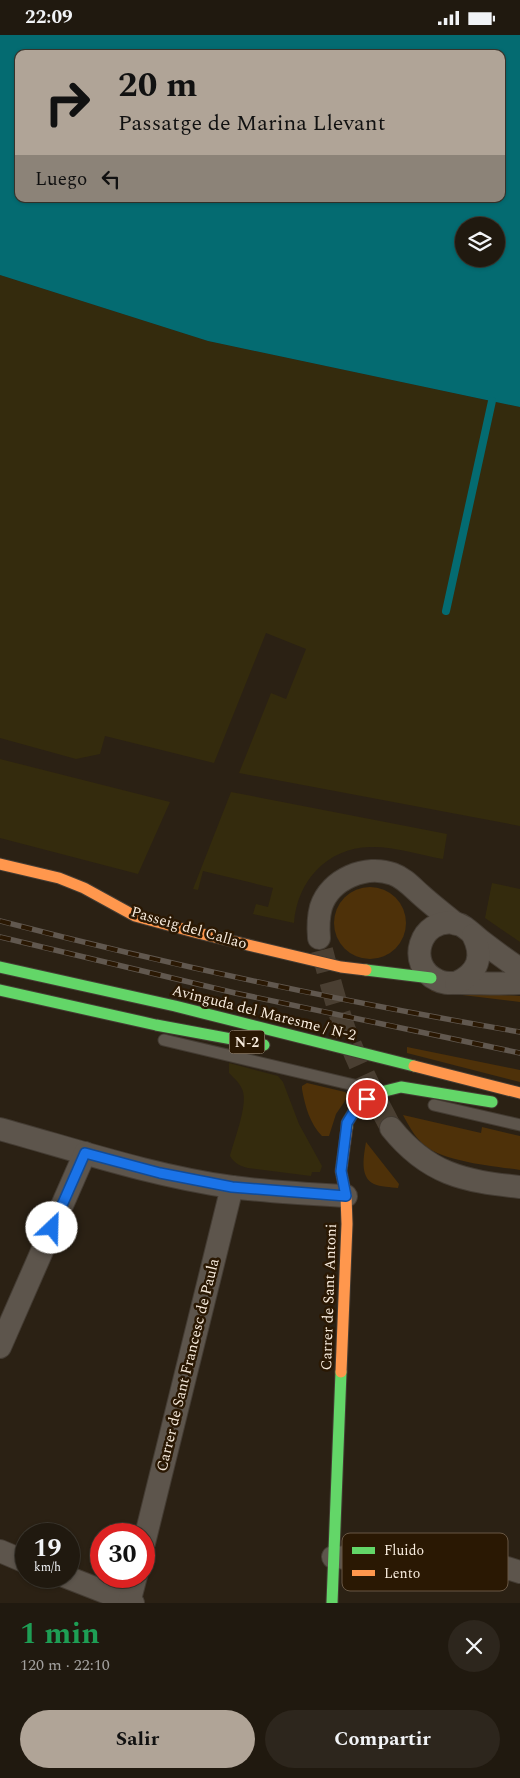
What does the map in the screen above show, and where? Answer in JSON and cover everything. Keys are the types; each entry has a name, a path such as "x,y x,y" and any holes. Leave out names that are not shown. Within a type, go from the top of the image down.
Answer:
{"street":[{"name":"Passeig del Callao","path":"0,863 59,878 84,888 135,915 159,923 341,967 361,971 384,971 431,978 439,982 520,983"},
{"path":"319,938 318,922 322,906 334,887 344,879 359,873 377,871 393,874 406,881 465,929 520,969"},
{"path":"418,892 423,910 421,964 431,978"},
{"name":"Passeig del Callao","path":"384,971 398,966 436,926 446,923 465,929"},
{"path":"456,983 471,974 477,965 479,955 478,945 465,929"},
{"name":"Avinguda del Maresme / N-2","path":"0,967 175,1006 520,1093"},
{"name":"Avinguda del Maresme / N-2","path":"0,991 156,1025 272,1046"},
{"name":"Avinguda del Maresme / N-2","path":"308,1051 326,1056"},
{"name":"Carrer de Sant Antoni","path":"332,1603 347,1223 346,1196 341,1171 347,1123 358,1105 381,1092 401,1087 497,1103 400,1076"},
{"path":"390,1128 402,1143 440,1170 470,1180 520,1187"},
{"path":"0,1129 160,1173 232,1187 346,1196"},
{"path":"0,1347 85,1153"},
{"name":"Carrer de Sant Francesc de Paula","path":"149,1523 232,1187"},
{"path":"0,1551 15,1557"},
{"path":"333,1557 342,1558"},
{"path":"508,1568 520,1572"},
{"path":"80,1583 130,1603 133,1588"}],"lane":[{"path":"0,991 34,1005 136,1032"},
{"path":"155,1037 520,1125"}],"shaded area":[{"path":"370,887 390,893 400,903 406,923 400,943 390,953 370,959 350,953 340,943 334,923 340,903 350,893"},
{"path":"429,991 520,996 520,1002"},
{"path":"407,1047 520,1070 520,1082 407,1053"},
{"path":"307,1083 345,1092 349,1095 336,1114 329,1136 322,1136 314,1126 309,1114 302,1089 302,1086"},
{"path":"403,1115 481,1133 482,1127 520,1136 520,1170 467,1162 440,1154 428,1148 420,1141"},
{"path":"366,1142 399,1184 398,1188 376,1185 369,1181 364,1171"}],"sand":[{"path":"0,275 208,341 520,407 520,826 239,773 271,693 286,699 306,649 266,633 214,763 105,736 100,754 76,759 0,738"},
{"path":"0,759 170,802 138,874 0,838"},
{"path":"231,792 447,834 443,859 406,851 370,847 340,853 328,860 308,881 296,908 294,923 253,914 256,904 268,907 273,888 203,871 198,890 193,889"},
{"path":"492,883 520,889 520,942 485,918"},
{"path":"229,1063 278,1076 283,1082 299,1124 322,1166 320,1172 312,1172 311,1176 248,1168 238,1164 230,1156 242,1112 244,1095 239,1084 229,1073"}],"water":[{"path":"0,35 520,35 520,407 208,341 0,275"}],"waterway":[{"path":"446,611 492,401"}],"tunnel":[{"path":"322,950 345,1030 366,1080 391,1128"}],"railway":[{"path":"0,921 129,953 259,982 520,1032"},
{"path":"0,937 235,993 520,1053"}],"traffic: fast":[{"path":"0,967 175,1006 414,1066"},
{"path":"366,970 431,978"},
{"path":"0,990 156,1025 264,1045"},
{"path":"347,1127 347,1123 358,1105 381,1092 401,1087 492,1102"},
{"path":"332,1603 341,1372"}],"traffic: slow":[{"path":"0,864 59,878 84,888 135,916 341,967 366,970"},
{"path":"414,1066 520,1093"},
{"path":"341,1372 347,1224 346,1196 341,1171 347,1127"}],"route":[{"path":"52,1228 85,1153 160,1173 232,1187 346,1196 341,1171 347,1123 358,1105 367,1099"}]}
